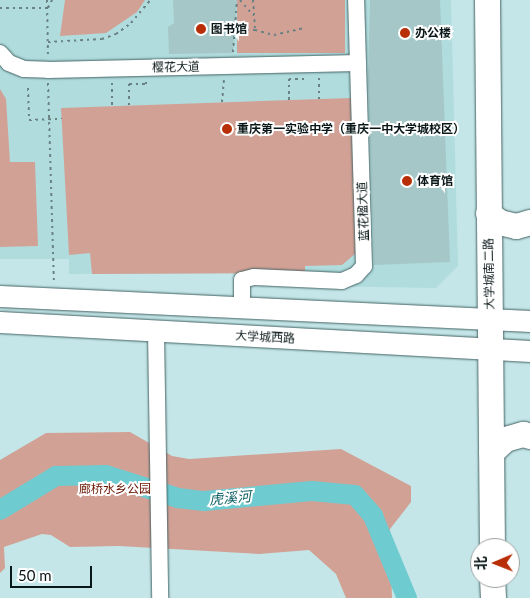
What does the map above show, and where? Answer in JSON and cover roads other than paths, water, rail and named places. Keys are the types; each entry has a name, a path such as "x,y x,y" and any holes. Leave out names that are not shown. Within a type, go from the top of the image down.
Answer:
{"highway":[{"name":"大学城南二路","path":"488,0 488,213 492,538"},
{"path":"488,213 499,222 516,226 530,222"},
{"path":"490,452 505,439 523,434 530,436"}],"main road":[{"path":"0,296 530,321"},
{"name":"大学城西路","path":"0,322 530,352"}],"street":[{"name":"蓝花楹大道","path":"242,307 242,280 254,277 342,281 356,275 364,266 356,0"},
{"name":"樱花大道","path":"0,53 9,63 16,66 48,70 358,63"},
{"path":"156,331 160,598"}],"waterway":[{"name":"虎溪河","path":"0,510 56,476 106,475 178,498 204,501 312,491 355,495 373,516 407,598"}],"place":[{"name":"图书馆","path":"201,29"},
{"name":"办公楼","path":"405,33"},
{"name":"重庆第一实验中学（重庆一中大学城校区）","path":"227,129"},
{"name":"体育馆","path":"407,181"}],"park label":[{"name":"廊桥水乡公园","path":"115,489"}]}
